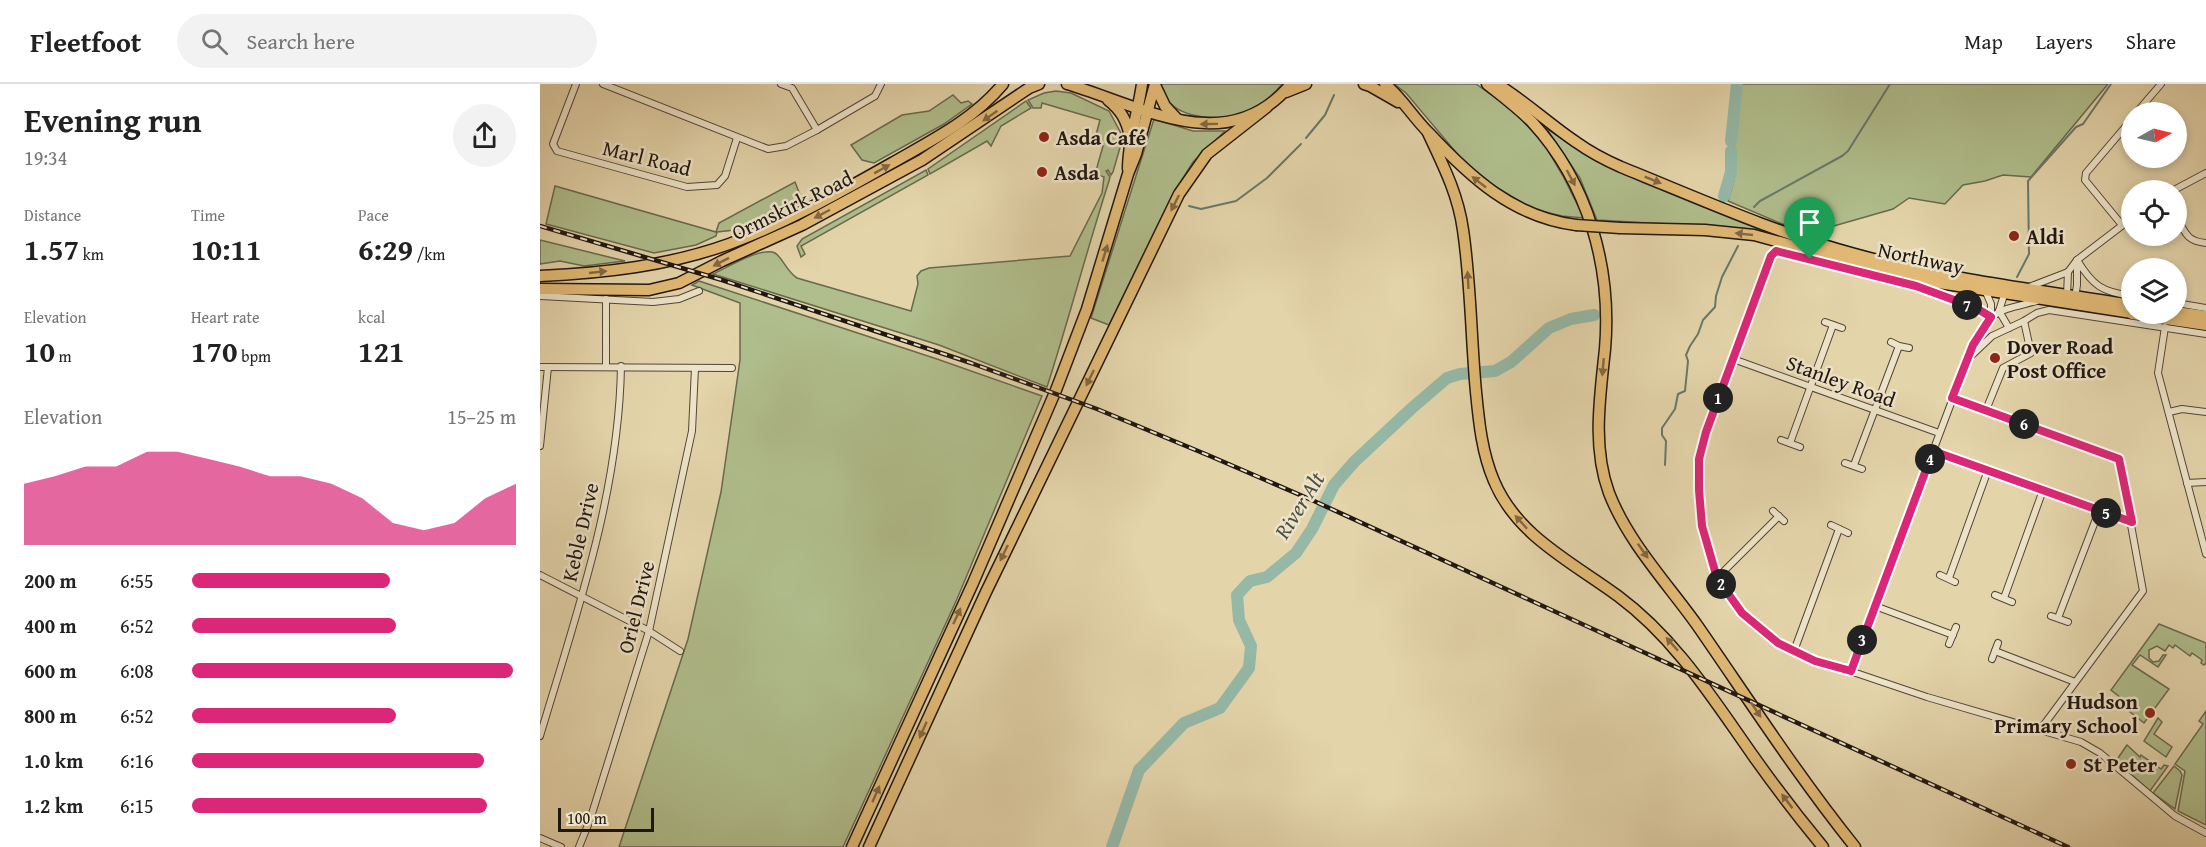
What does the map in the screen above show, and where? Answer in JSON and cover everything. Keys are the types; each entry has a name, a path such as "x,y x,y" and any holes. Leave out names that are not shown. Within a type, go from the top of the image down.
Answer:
{"highway":[{"name":"Ormskirk Road","path":"540,276 646,266 704,252 755,233 828,199 940,136 973,114 1003,84"},
{"name":"Ormskirk Road","path":"540,289 648,290 679,283 802,225 922,160 1029,88 1039,84"},
{"path":"852,847 973,583 1056,390 1087,309 1136,154 1144,110 1142,84"},
{"path":"1128,174 1128,151 1131,140 1154,84"},
{"path":"1154,84 1165,106 1179,120"},
{"path":"869,847 986,591 1179,194 1208,154 1267,107 1291,84"},
{"path":"1283,93 1306,84"},
{"path":"1364,84 1406,107"},
{"path":"1385,84 1428,133 1450,178 1460,214 1466,257 1478,421 1494,482 1515,517 1545,545 1617,596 1663,635 1688,663 1766,774 1823,847"},
{"path":"1487,84 1523,114 1552,148 1575,184 1595,233 1603,277 1606,317 1599,436 1602,468 1612,499 1633,537 1702,632 1779,746 1855,847"},
{"name":"Northway","path":"1497,84 1595,154 1621,167 1801,238 1853,254 2006,289 2043,300 2071,298 2121,304"},
{"path":"1072,86 1144,110 1203,124 1227,123 1242,119 1267,107"},
{"path":"1104,97 1120,111 1126,120 1131,140"},
{"name":"Northway","path":"1428,133 1465,171 1495,194 1546,219 1576,225 1705,230 1754,235 1897,274 1985,290 2026,288 2121,310"},
{"path":"2187,313 2206,316"},
{"name":"Northway","path":"2187,322 2206,325"}],"street":[{"name":"Marl Road","path":"576,84 553,144 554,149 687,187 704,187 717,185 725,176 737,138"},
{"path":"603,84 768,149 786,146 817,130 875,96 881,84"},
{"path":"780,84 792,88 817,130"},
{"path":"2146,102 2161,84"},
{"path":"2121,132 2086,173 2085,180 2121,224"},
{"path":"2187,183 2206,173"},
{"path":"2026,288 2068,272 2077,260 2121,226"},
{"path":"2187,234 2194,242 2206,243"},
{"name":"Northway","path":"1733,359 1774,252 1916,286 1976,308 1991,317"},
{"path":"2077,260 2098,287 2121,295"},
{"path":"2071,298 2077,260"},
{"path":"2068,272 2071,298"},
{"path":"2006,289 1999,311 2008,328"},
{"path":"1985,290 1991,304 1991,317"},
{"path":"540,296 666,302 699,291"},
{"path":"606,299 606,366"},
{"path":"1851,671 1952,398 1978,336 1991,317 1999,311 2043,300"},
{"path":"2187,305 2206,308"},
{"path":"1969,357 1992,336 2024,321 2037,312 2049,310 2206,334"},
{"path":"1986,410 2003,368 2031,353 2024,321"},
{"path":"1825,322 1842,328"},
{"path":"1790,443 1833,325"},
{"path":"2165,327 2158,373 2206,554"},
{"path":"1984,328 1992,336"},
{"path":"1891,342 1909,348"},
{"path":"1854,465 1899,346"},
{"path":"1733,359 1706,432 1699,459 1702,526 1717,578 1742,613 1778,643 1815,661 1927,697 2082,742 2100,753 2175,816 2206,832"},
{"name":"Stanley Road","path":"1733,359 1939,433"},
{"name":"Keble Drive","path":"540,736 582,597 599,531 617,432 621,366"},
{"path":"540,367 732,368"},
{"path":"540,446 548,367"},
{"name":"Oriel Drive","path":"579,847 590,820 649,632 692,431 695,368"},
{"path":"1952,398 2119,459 2143,591 2040,730"},
{"path":"2169,412 2182,409 2206,412"},
{"path":"1780,440 1800,447"},
{"path":"1933,451 2132,522"},
{"path":"1845,463 1862,469"},
{"path":"1940,575 1952,580 1988,470"},
{"path":"2187,483 2206,482"},
{"path":"2004,598 2043,490"},
{"path":"2058,618 2099,511"},
{"path":"1717,578 1779,516"},
{"path":"1831,525 1848,533"},
{"path":"1794,651 1839,529"},
{"path":"540,575 649,632 680,651"},
{"path":"1995,595 2012,602"},
{"path":"1875,606 1953,635"},
{"path":"2051,616 2068,622"},
{"path":"1949,644 1956,627"},
{"path":"1992,659 1998,643"},
{"path":"1995,651 2074,682"},
{"path":"540,838 561,847"}],"green space":[{"path":"1161,84 1282,84 1268,98 1251,109 1228,116 1204,117 1181,111 1171,104 1164,95"},
{"path":"1394,84 1476,84 1511,109 1543,142 1584,218 1562,216 1533,209 1496,187 1465,163 1406,93"},
{"path":"1741,84 2108,84 2031,177 2003,175 1963,185 1945,204 1909,198 1893,209 1806,234 1728,201 1734,180 1734,134"},
{"path":"1056,91 1071,93 1109,111 1123,137 1113,172 1111,175 1108,170 1106,171 1110,177 1109,181 1047,387 939,345 713,274 753,255 762,252 775,253 797,278 911,311 918,284 917,276 921,271 929,268 1070,256 1102,193 1104,177 1095,174 1103,146 1096,135 1100,120 1042,103 1041,108 1033,108 1028,100"},
{"path":"953,95 961,103 968,101 972,104 944,124 874,163 862,160 851,145 902,115 929,111"},
{"path":"1026,101 1031,108 1001,126 991,146 987,141 930,174 928,169"},
{"path":"1154,119 1193,131 1225,131 1193,162 1173,194 1109,325 1091,318"},
{"path":"1546,128 1593,159 1644,183 1757,227 1755,232 1700,226 1597,220 1580,178"},
{"path":"926,170 928,175 801,246 805,254 801,257 797,246 802,239"},
{"path":"795,182 802,200 735,230 717,232 716,236 696,245 654,253 546,224 555,186 716,232 719,223"},
{"path":"540,240 625,261 584,266 560,261 540,264"},
{"path":"699,281 1042,396 957,599 843,847 619,847 688,639 721,492 740,360 740,303 692,285"},
{"path":"2159,624 2206,643 2206,663 2204,665 2201,663 2202,660 2192,653 2190,656 2175,645 2173,648 2169,645 2165,651 2157,646 2149,650 2149,658 2153,662 2159,661 2163,655 2166,655 2158,667 2140,655 2132,665 2169,689 2144,723 2130,712 2130,705 2111,690"},
{"path":"2206,711 2206,825 2178,811 2185,771 2175,764 2203,724 2199,721"},
{"path":"2158,718 2162,722 2154,734 2172,747 2166,757 2144,741"},
{"path":"2127,745 2140,757 2141,755 2161,769 2164,765 2168,766 2150,791 2116,761"},
{"path":"2174,766 2182,775 2175,809 2153,793"}],"waterway":[{"name":"River Alt","path":"1731,141 1737,84"},
{"path":"1754,207 1760,201 1848,151 1890,84"},
{"path":"2017,277 2029,254 2028,181 2076,127 2083,124 2111,84"},
{"path":"1306,138 1325,115 1334,95"},
{"path":"1189,206 1201,209 1236,201 1267,178 1301,144"},
{"name":"River Alt","path":"1724,196 1731,172 1731,151"},
{"path":"1665,465 1666,441 1662,435 1662,428 1675,409 1678,394 1685,391 1688,361 1686,355 1703,320 1715,307 1722,277 1738,246"},
{"name":"River Alt","path":"1112,847 1139,770 1184,723 1220,708 1249,668 1251,646 1239,620 1237,595 1250,581 1267,577 1296,553 1312,529 1334,485 1354,462 1447,378 1460,374 1495,371 1511,362 1549,328 1571,319 1594,315"}],"railway":[{"path":"540,226 722,280 971,363 1097,409 1314,501 2068,847"}],"place":[{"name":"Asda Café","path":"1044,137"},
{"name":"Asda","path":"1042,172"},
{"name":"Aldi","path":"2014,236"},
{"name":"Dover Road Post Office","path":"1995,358"},
{"name":"Hudson Primary School","path":"2150,713"},
{"name":"St Peter","path":"2071,764"}],"route":[{"path":"1776,251 1810,259 1941,294 1976,308 1991,317 1973,345 1952,398 2119,459 2132,522 1933,451 1851,671 1815,661 1778,643 1742,613 1717,578 1702,526 1699,459 1706,432 1771,255 1776,251"}]}
